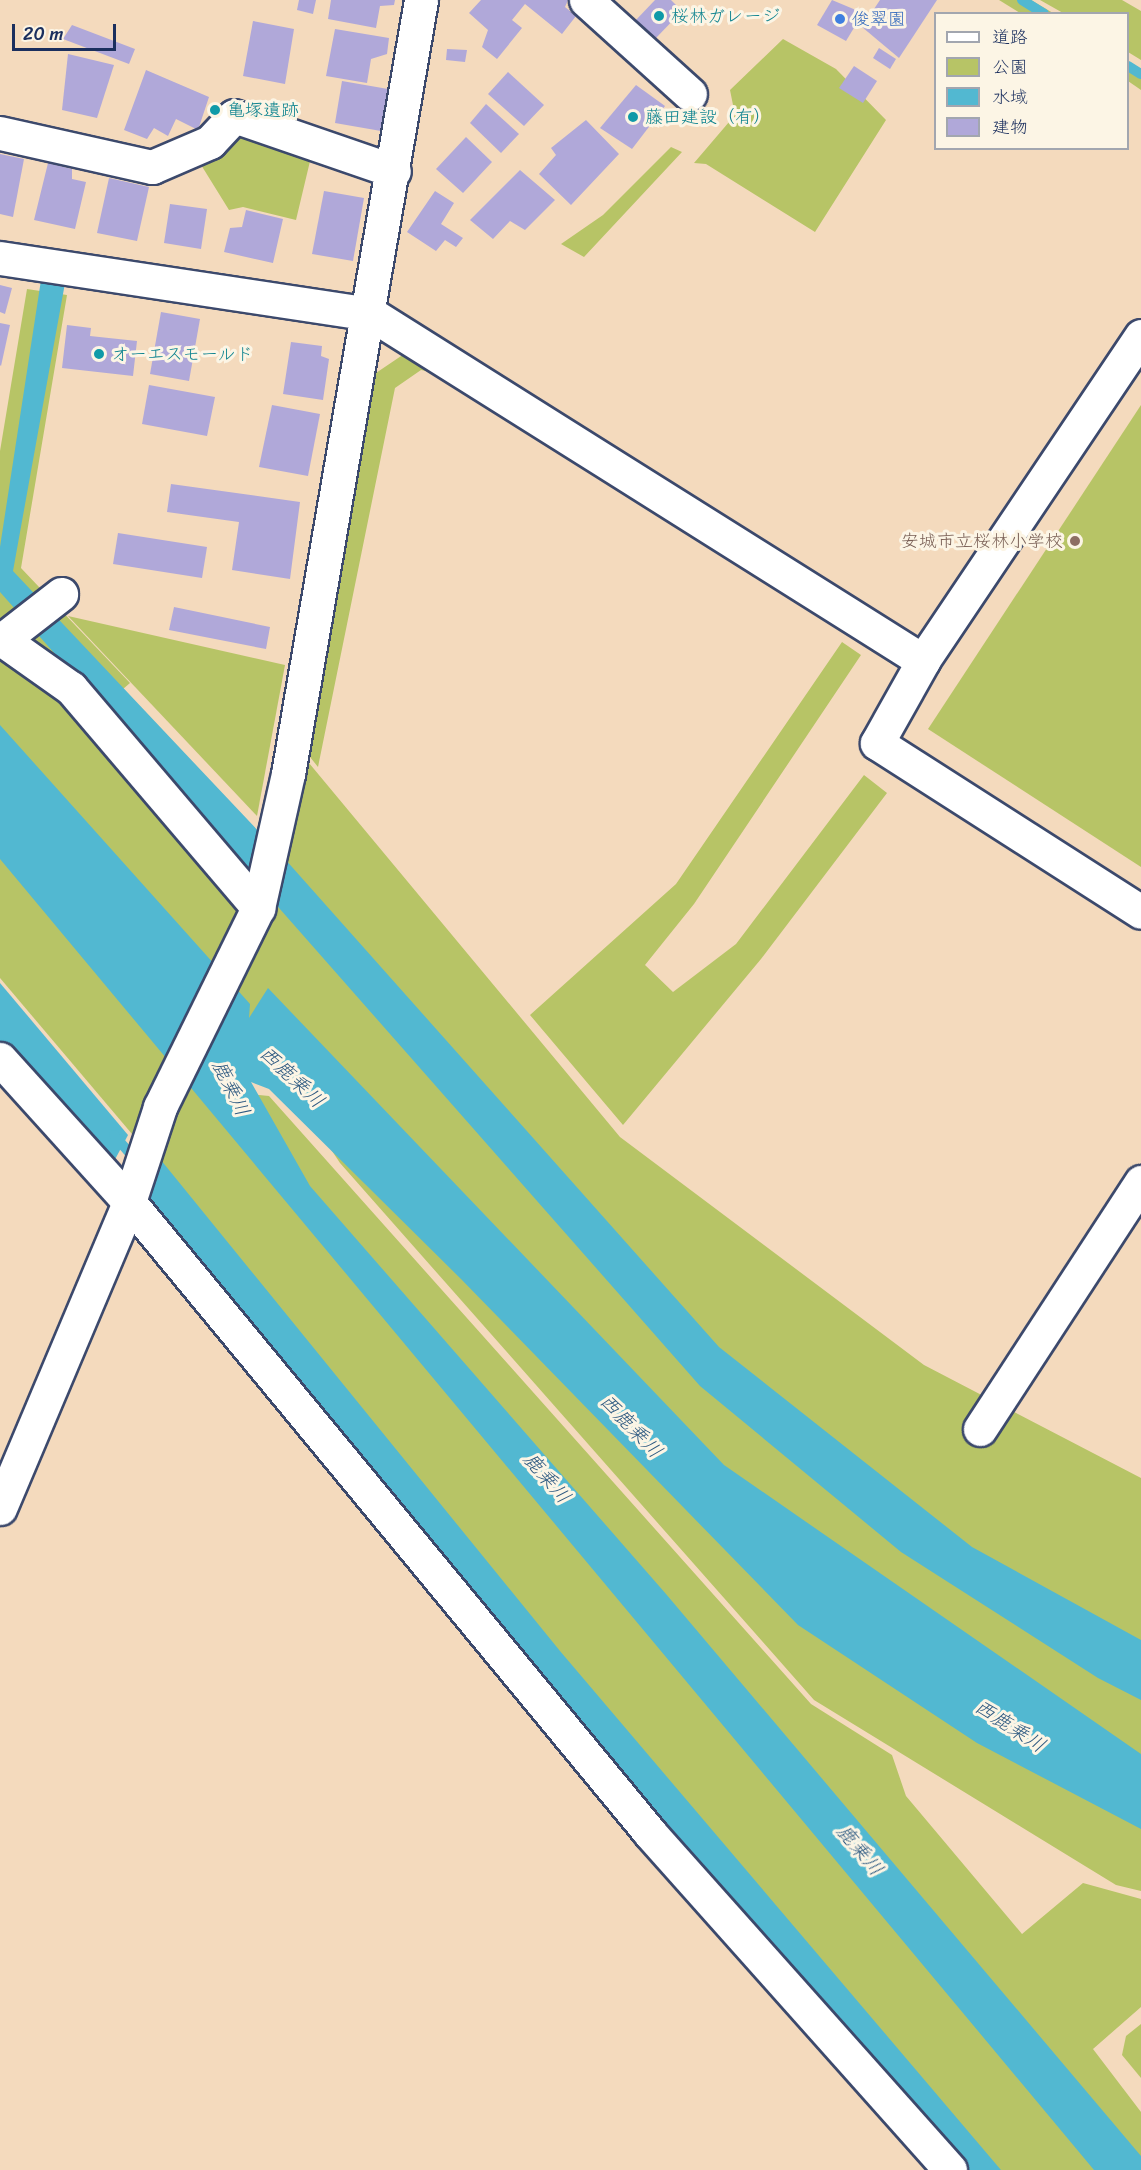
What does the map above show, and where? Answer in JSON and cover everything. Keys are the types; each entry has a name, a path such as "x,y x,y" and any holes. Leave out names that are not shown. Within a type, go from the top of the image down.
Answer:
{"street":[{"path":"0,1508 129,1202 151,1136 173,1082 261,894 276,832 371,314 421,0"},
{"path":"586,0 690,94"},
{"path":"0,133 152,167 210,142 234,116 394,171"},
{"path":"0,258 371,314 510,396 923,661"},
{"path":"1141,336 923,661 876,743 1141,912"},
{"path":"27,619 71,688 261,894"},
{"path":"0,1059 129,1202 650,1833 950,2170"},
{"path":"980,1429 1141,1182"}],"green space":[{"path":"999,0 1031,0 1051,12 1018,12"},
{"path":"1040,0 1122,0 1141,11 1141,60 1129,53 1129,12 1061,12"},
{"path":"783,39 836,69 886,120 815,232 706,164 694,163 735,115 730,90"},
{"path":"1129,62 1141,69 1141,90 1129,82"},
{"path":"247,134 311,157 296,220 243,207 229,210 198,160"},
{"path":"671,147 682,152 584,257 561,244 603,215"},
{"path":"27,289 67,295 21,568 130,683 101,708 0,620 0,451"},
{"path":"410,350 450,376 421,370 395,388 318,767 310,757 373,375"},
{"name":"安城市立桜林小学校","path":"1141,405 1141,867 928,729"},
{"path":"68,616 285,665 257,816"},
{"path":"842,642 861,655 694,904 645,965 673,992 736,944 864,775 887,793 761,959 623,1125 530,1015 676,884"},
{"path":"0,652 51,686 240,912 132,1134 0,978"},
{"path":"309,763 620,1137 924,1365 1141,1478 1141,1891 1116,1885 814,1700 340,1163 232,1000 274,916"},
{"path":"184,1087 269,1096 811,1704 892,1755 906,1796 1022,1934 1083,1883 1141,1899 1141,2007 1093,2049 1141,2112 1141,2170 955,2170 134,1203 172,1130"},
{"path":"1141,2024 1141,2078 1122,2055 1126,2036"}],"water":[{"path":"41,280 65,283 13,571 263,836 253,877 0,592 0,547"},
{"path":"0,725 250,1004 249,1018 268,988 724,1465 1141,1754 1141,1829 977,1743 798,1625 461,1279 269,1089 251,1082 310,1186 666,1594 1141,2156 1141,2170 1094,2170 0,859"},
{"path":"284,858 719,1347 972,1547 1141,1640 1141,1700 1098,1678 901,1552 700,1386 272,900"},
{"path":"0,983 128,1135 111,1167 0,1042"},
{"path":"156,1154 560,1651 1001,2170 959,2170 818,2013 138,1195"}],"building":[{"path":"299,0 316,0 313,14 297,10"},
{"path":"331,0 395,0 394,5 380,6 376,28 328,19"},
{"path":"481,0 568,0 565,7 576,16 562,34 525,4 512,20 522,28 497,59 482,47 488,30 469,13"},
{"name":"桜林ガレージ","path":"655,0 671,0 682,11 655,39 635,21"},
{"name":"俊翠園","path":"832,0 863,13 846,41 817,25"},
{"path":"880,0 937,0 899,58 862,27"},
{"path":"253,21 294,29 285,84 243,76"},
{"path":"72,25 135,49 129,64 63,39"},
{"path":"335,29 389,38 387,54 371,59 367,83 326,76"},
{"path":"879,48 896,59 890,69 873,58"},
{"path":"447,49 467,50 465,62 446,60"},
{"path":"68,54 114,65 97,118 62,110"},
{"path":"854,66 877,81 863,103 839,88"},
{"path":"146,70 209,97 198,130 176,119 168,136 154,128 147,139 124,130"},
{"path":"508,72 544,105 524,126 488,94"},
{"path":"342,81 388,89 381,131 335,123"},
{"name":"藤田建設（有）","path":"636,85 665,106 632,149 600,128"},
{"path":"486,104 519,134 501,153 470,123"},
{"path":"586,120 619,154 571,205 539,174 556,155 551,148"},
{"path":"466,137 492,162 463,193 436,169"},
{"path":"0,154 24,159 13,217 0,214"},
{"path":"48,163 72,169 72,179 86,182 75,229 34,220"},
{"path":"520,170 555,200 525,230 510,221 493,239 470,220"},
{"path":"109,178 149,187 137,241 97,233"},
{"path":"324,191 364,198 353,261 312,254"},
{"path":"435,191 454,203 441,224 463,238 456,247 445,240 436,251 407,232"},
{"path":"170,204 207,209 201,249 164,243"},
{"path":"246,210 283,219 273,263 224,252 230,228 242,227"},
{"path":"0,285 12,288 5,314 0,312"},
{"path":"161,312 200,319 189,381 150,374"},
{"path":"0,323 10,325 1,366 0,365"},
{"name":"オーエスモールド","path":"67,325 91,328 90,336 137,341 133,376 62,368"},
{"path":"291,342 322,346 321,356 329,359 323,400 283,394"},
{"path":"149,385 215,397 207,436 142,424"},
{"path":"272,405 320,414 308,476 259,467"},
{"path":"171,484 300,502 290,579 232,570 239,522 167,512"},
{"path":"118,533 207,547 202,578 113,564"},
{"path":"174,607 270,627 266,649 169,630"}],"waterway":[{"path":"1022,0 1041,12"},
{"path":"1129,67 1141,74"},
{"path":"114,1135 137,1161"}],"place":[{"name":"桜林ガレージ","path":"659,16"},
{"name":"俊翠園","path":"840,19"},
{"name":"亀塚遺跡","path":"215,110"},
{"name":"藤田建設（有）","path":"633,117"},
{"name":"オーエスモールド","path":"99,354"},
{"name":"安城市立桜林小学校","path":"1075,541"}],"water label":[{"name":"西鹿乗川","path":"292,1077"},
{"name":"鹿乗川","path":"231,1088"},
{"name":"西鹿乗川","path":"631,1426"},
{"name":"鹿乗川","path":"547,1478"},
{"name":"西鹿乗川","path":"1010,1726"},
{"name":"鹿乗川","path":"860,1850"}]}
